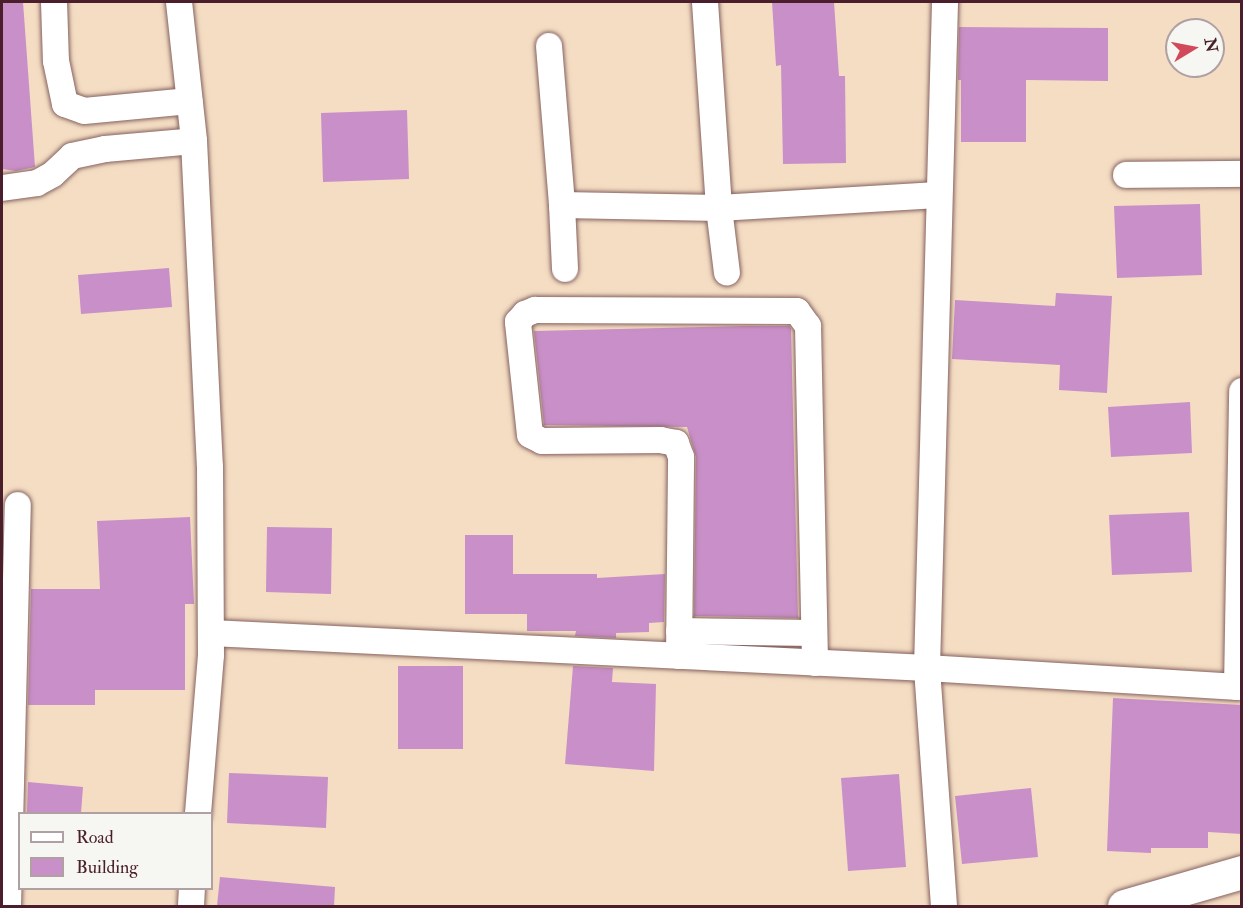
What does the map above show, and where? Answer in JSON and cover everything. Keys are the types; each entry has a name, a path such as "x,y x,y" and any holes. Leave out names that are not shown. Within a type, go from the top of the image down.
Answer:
{"street":[{"path":"54,2 56,62 65,104 84,111 190,101"},
{"path":"179,2 194,141 210,467 211,633 198,812"},
{"path":"705,2 719,208 727,273"},
{"path":"944,906 927,668 945,2"},
{"path":"549,46 565,269"},
{"path":"2,188 37,183 52,174 72,156 105,149 194,141"},
{"path":"1126,175 1242,174"},
{"path":"562,205 719,208 938,195"},
{"path":"679,643 681,457 676,443 661,440 542,441 530,435 518,322 525,314 535,310 796,311 808,326 815,663"},
{"path":"679,643 815,663 1237,687 1242,390"},
{"path":"8,906 18,504"},
{"path":"211,633 679,643 814,633"},
{"path":"1124,906 1242,872"},
{"path":"191,906 192,890"}],"building":[{"path":"2,2 23,2 35,167 16,171 2,169"},
{"path":"772,2 834,2 839,76 845,76 846,163 783,164 781,65 776,66"},
{"path":"959,27 1108,28 1108,81 1026,80 1026,142 961,142 961,80 958,80"},
{"path":"407,110 409,179 323,182 321,113"},
{"path":"1200,204 1202,275 1117,278 1114,206"},
{"path":"169,268 172,307 81,314 78,275"},
{"path":"1056,293 1112,296 1107,393 1059,390 1060,365 952,359 955,300 1055,306"},
{"path":"789,326 791,328 798,618 694,616 696,457 687,427 544,425 534,331"},
{"path":"1190,402 1192,453 1111,457 1108,407"},
{"path":"1189,512 1192,572 1112,575 1109,515"},
{"path":"190,517 194,604 185,604 185,690 95,690 95,705 28,705 31,589 100,589 97,521"},
{"path":"267,527 332,528 331,594 266,592"},
{"path":"465,535 513,535 513,574 597,574 597,578 665,574 664,622 649,623 649,632 616,633 616,638 575,636 576,631 527,631 527,614 465,614"},
{"path":"398,666 463,666 463,749 398,749"},
{"path":"573,666 613,668 612,682 656,684 654,771 565,764"},
{"path":"1113,698 1242,705 1242,834 1208,832 1208,848 1151,848 1151,853 1107,851"},
{"path":"229,773 328,777 326,828 227,823"},
{"path":"899,774 906,867 848,871 841,778"},
{"path":"28,782 83,787 81,812 27,812"},
{"path":"1031,788 1038,857 962,864 955,796"},
{"path":"220,877 335,887 334,906 217,906"}]}
